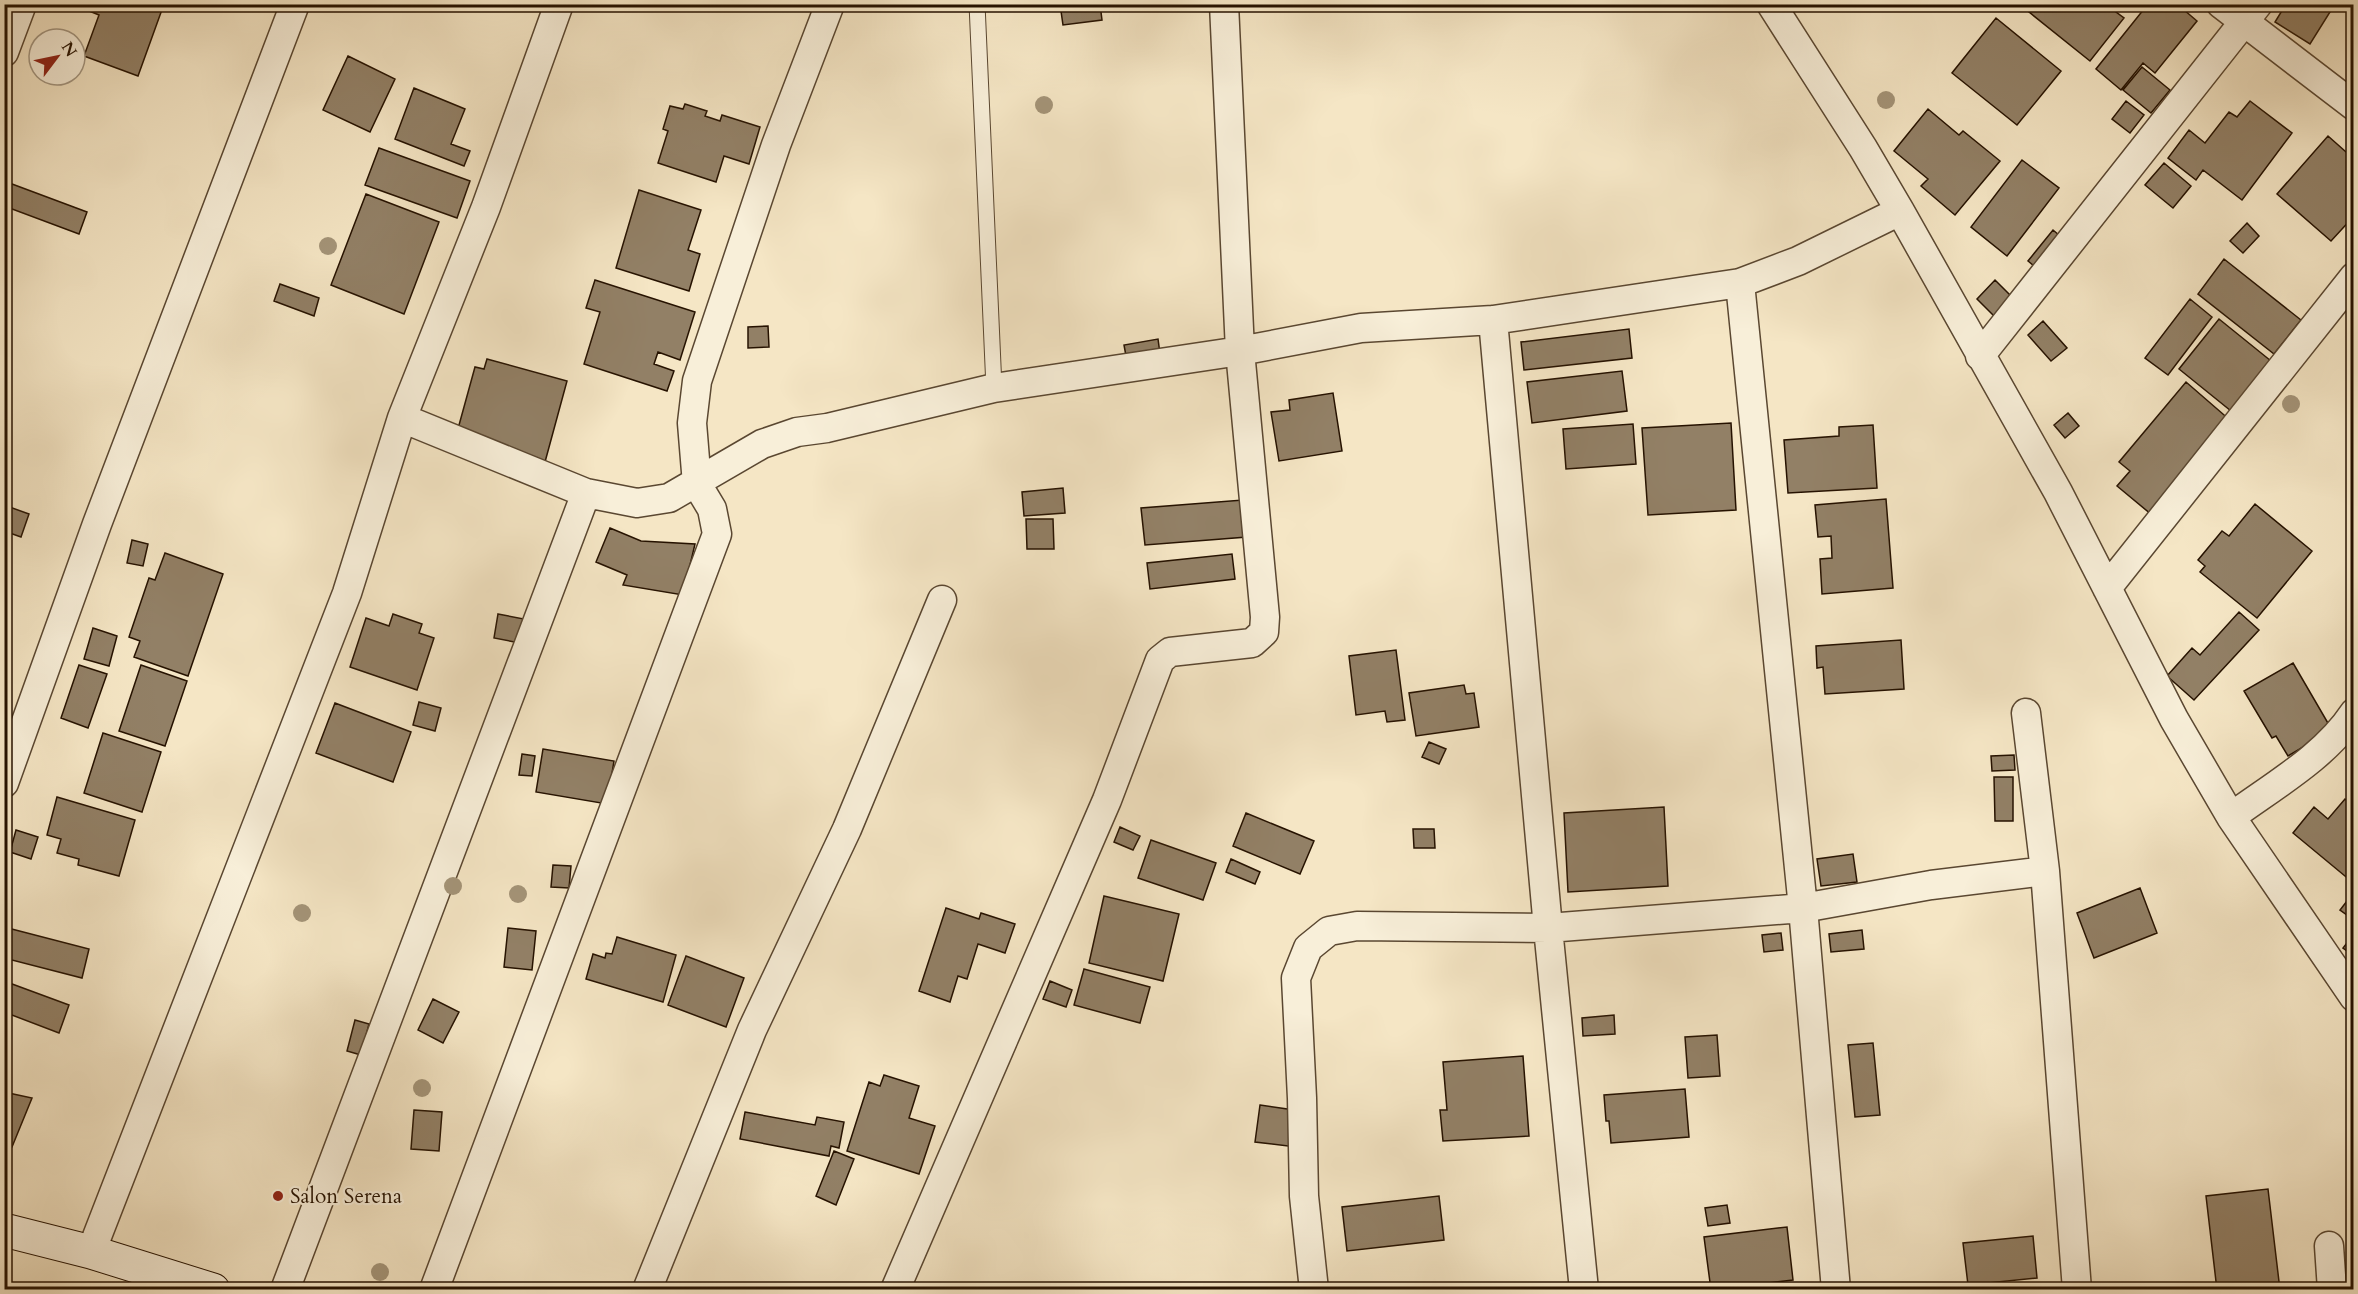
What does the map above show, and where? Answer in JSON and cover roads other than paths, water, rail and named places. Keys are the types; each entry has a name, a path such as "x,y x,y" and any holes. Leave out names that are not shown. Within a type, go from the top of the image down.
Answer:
{"main road":[{"path":"4,1230 91,1252 213,1290"}],"street":[{"path":"6,45 22,4"},
{"path":"4,783 97,524 296,4"},
{"path":"91,1252 347,593 402,418 486,207 559,4"},
{"path":"434,1290 717,534 712,509 697,484 692,423 697,381 776,145 830,4"},
{"path":"895,1290 1107,800 1160,660 1170,652 1252,643 1264,632 1265,617 1239,351 1224,4"},
{"path":"1771,4 1863,148 1900,211 2058,492 2174,719 2231,817 2354,997"},
{"path":"2221,4 2251,13 2354,106"},
{"path":"1980,356 2251,13"},
{"path":"402,418 586,493 637,503 669,498 697,484 762,444 797,432 827,428 994,388 1239,351 1361,328 1493,320 1740,283 1798,261 1900,211"},
{"path":"2107,588 2354,277"},
{"path":"1740,283 1803,908 1836,1290"},
{"path":"1493,320 1548,928 1584,1290"},
{"path":"285,1290 586,493"},
{"path":"647,1290 752,1030 847,829 942,600"},
{"path":"2026,713 2045,872 2077,1290"},
{"path":"2231,817 2315,755 2343,729 2354,713"},
{"path":"1314,1290 1304,1196 1296,978 1308,948 1329,931 1357,926 1548,928 1803,908 1931,885 2045,872"},
{"path":"2329,1246 2332,1290"}],"lane":[{"path":"977,4 994,388"}],"place":[{"name":"Salon Serena","path":"278,1196"}]}
